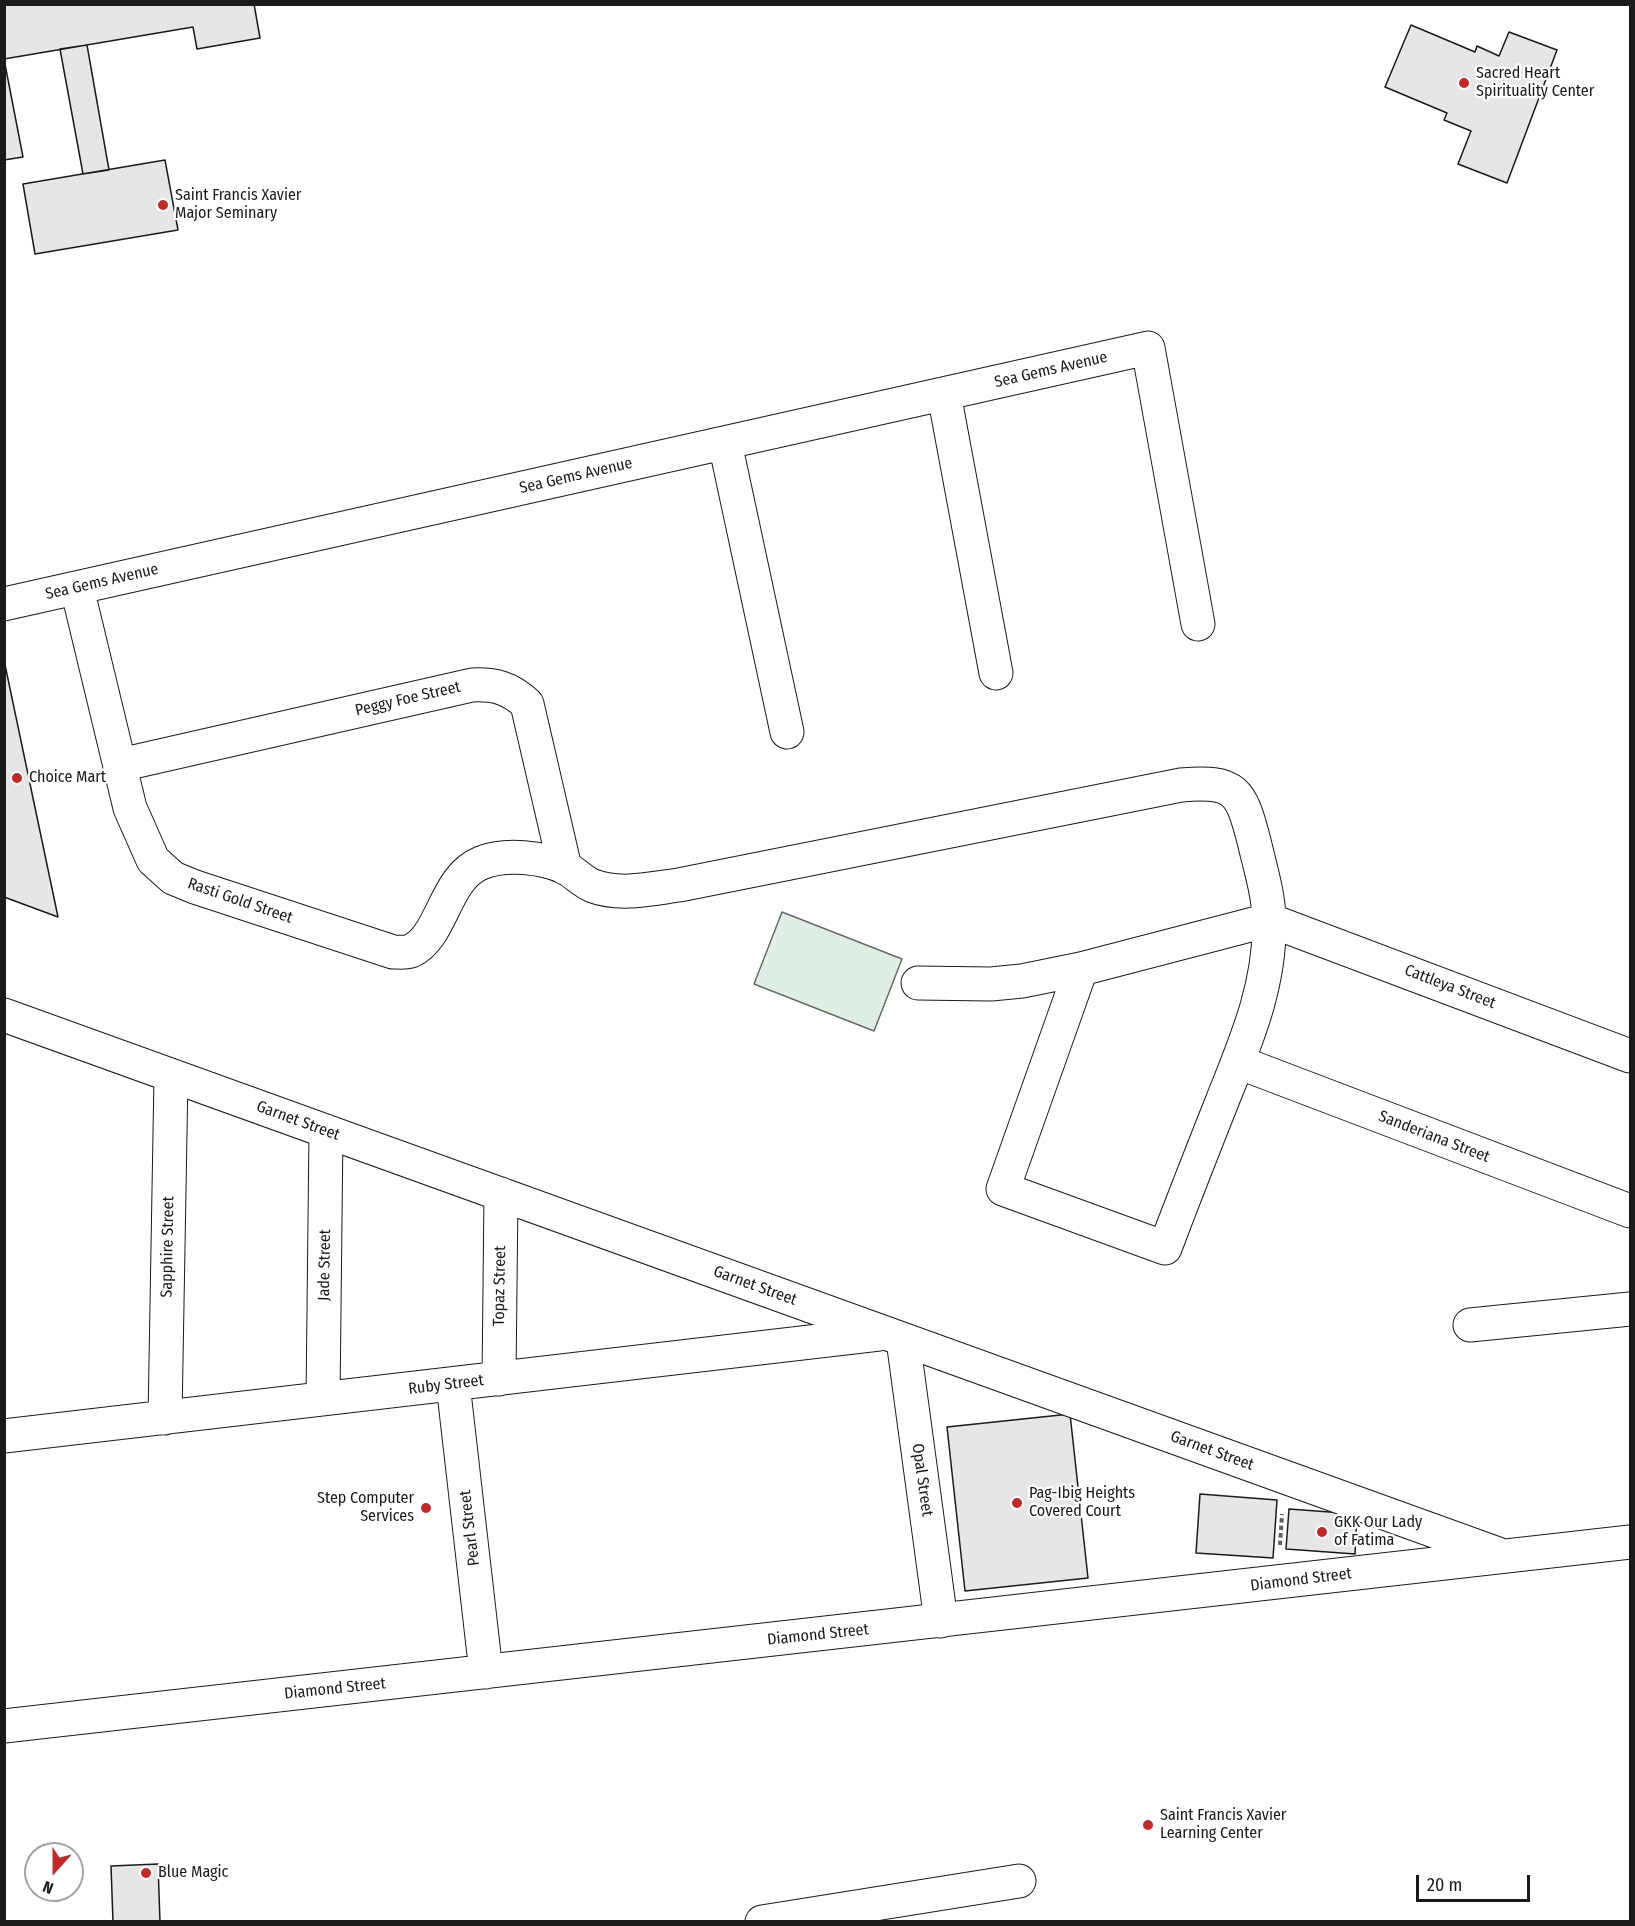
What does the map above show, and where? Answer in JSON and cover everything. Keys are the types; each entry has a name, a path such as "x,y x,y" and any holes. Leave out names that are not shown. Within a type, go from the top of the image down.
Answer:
{"street":[{"name":"Sea Gems Avenue","path":"4,604 1148,348 1198,624"},
{"path":"944,394 996,673"},
{"path":"725,443 787,732"},
{"name":"Rasti Gold Street","path":"77,588 130,808 153,860 173,878 195,887 393,952 410,952 427,938 459,881 480,863 513,857 539,860 565,868 591,885 618,891 650,889 1181,785 1208,783 1228,787 1241,800 1260,866 1269,920 1267,964 1259,1002 1238,1062 1165,1248 1003,1189 1081,969"},
{"name":"Peggy Foe Street","path":"120,765 472,685 491,684 513,691 527,704 565,868"},
{"path":"918,983 991,984 1081,969 1269,920"},
{"name":"Cattleya Street","path":"1269,920 1630,1056"},
{"name":"Garnet Street","path":"4,1015 1505,1557"},
{"name":"Sanderiana Street","path":"1238,1062 1630,1211"},
{"name":"Sapphire Street","path":"165,1418 171,1076"},
{"name":"Jade Street","path":"323,1400 326,1131"},
{"name":"Topaz Street","path":"499,1379 501,1194"},
{"path":"1470,1324 1630,1309"},
{"name":"Ruby Street","path":"4,1436 453,1384 895,1337"},
{"name":"Opal Street","path":"895,1337 941,1621"},
{"name":"Pearl Street","path":"453,1384 486,1672"},
{"name":"Diamond Street","path":"4,1726 1630,1542"},
{"path":"762,1922 1018,1881"}],"path":[{"path":"1278,1583 1284,1477"}],"green space":[{"path":"782,912 902,959 874,1031 754,984"}],"building":[{"path":"4,4 254,4 260,38 197,49 193,27 4,59"},
{"path":"1411,25 1475,52 1477,46 1499,56 1509,32 1557,50 1507,183 1458,164 1471,131 1444,120 1447,113 1385,87"},
{"path":"87,45 109,170 83,174 60,49"},
{"path":"4,59 23,157 4,160"},
{"path":"165,160 178,230 35,254 23,184"},
{"name":"Choice Mart","path":"4,660 58,917 4,897"},
{"name":"Pag-Ibig Heights Covered Court","path":"1070,1414 1088,1578 965,1591 947,1427"},
{"path":"1200,1494 1277,1500 1273,1558 1196,1553"},
{"name":"GKK Our Lady of Fatima","path":"1289,1509 1357,1514 1355,1554 1286,1549"},
{"path":"158,1864 160,1922 113,1922 111,1866"}],"place":[{"name":"Sacred Heart Spirituality Center","path":"1464,83"},
{"name":"Saint Francis Xavier Major Seminary","path":"163,205"},
{"name":"Choice Mart","path":"17,778"},
{"name":"Pag-Ibig Heights Covered Court","path":"1017,1503"},
{"name":"Step Computer Services","path":"426,1508"},
{"name":"GKK Our Lady of Fatima","path":"1322,1532"},
{"name":"Saint Francis Xavier Learning Center","path":"1148,1825"},
{"name":"Blue Magic","path":"146,1873"}]}
